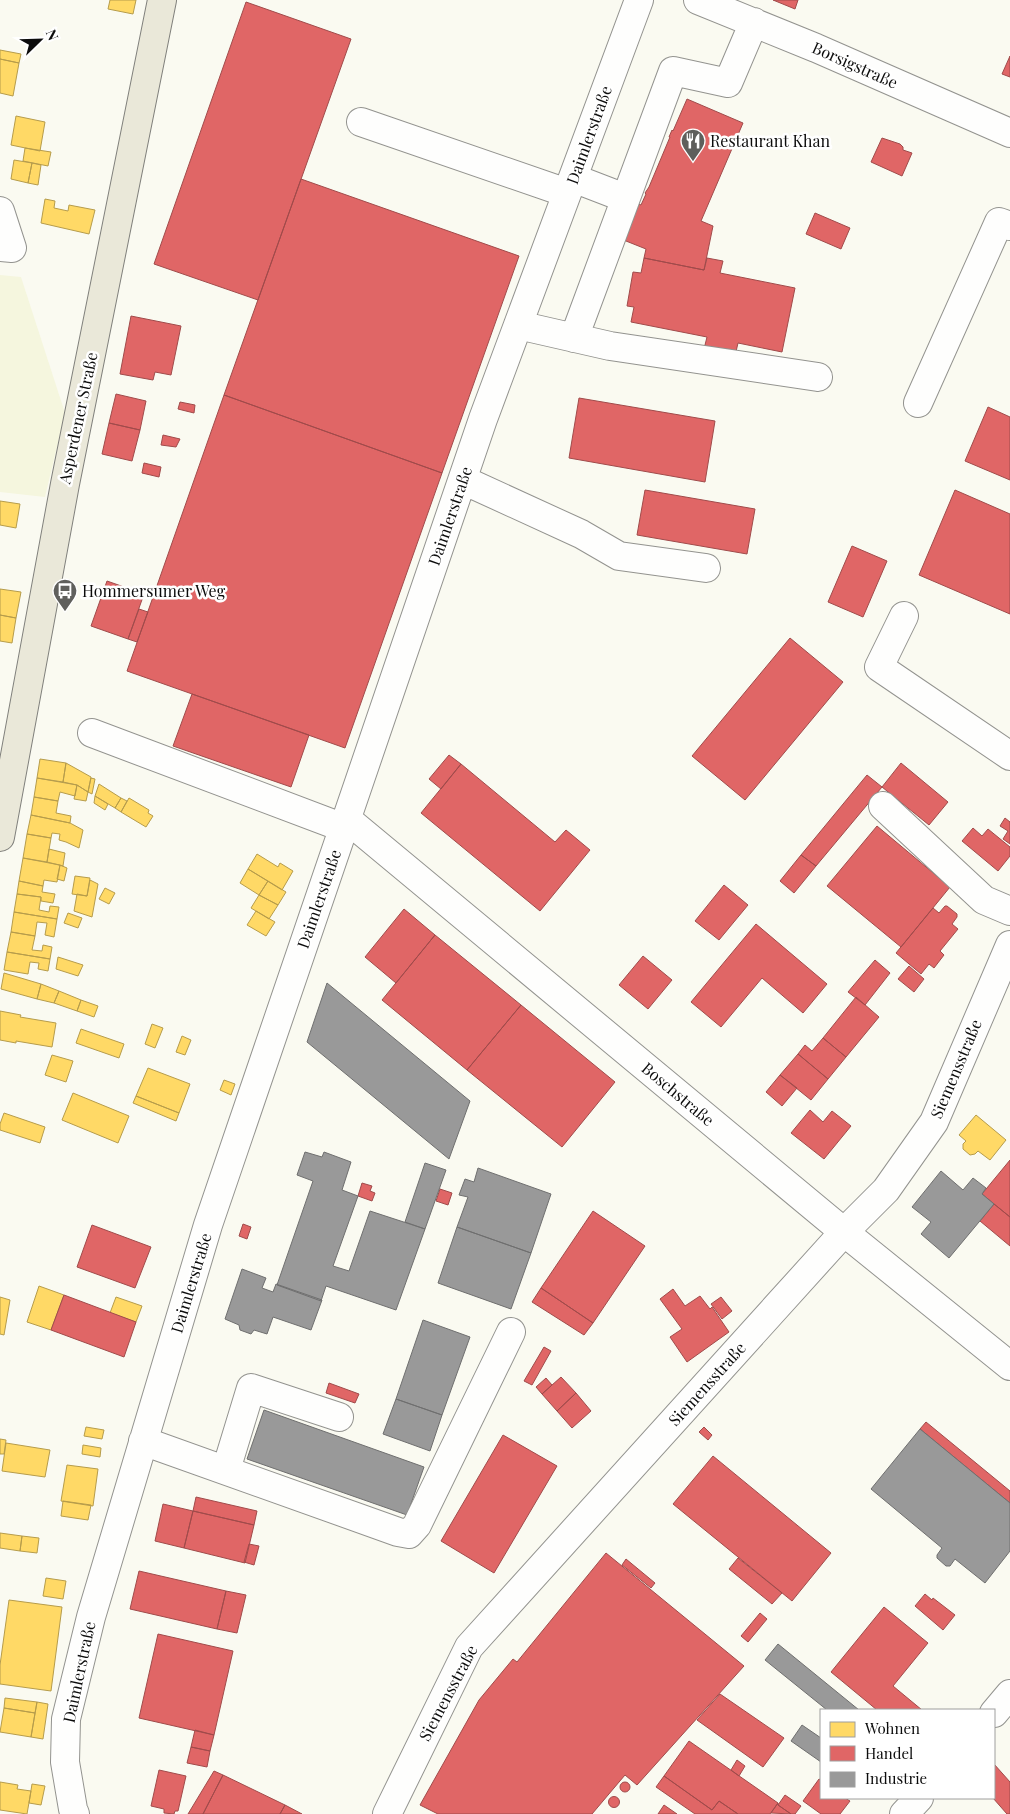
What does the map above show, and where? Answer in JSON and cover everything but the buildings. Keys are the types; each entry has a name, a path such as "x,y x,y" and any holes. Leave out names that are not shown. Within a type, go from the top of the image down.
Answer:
{"main road":[{"name":"Asperdener Straße","path":"0,837 64,484 162,0"}],"street":[{"name":"Daimlerstraße","path":"75,1814 65,1762 66,1719 91,1617 208,1226 463,480 518,325 639,0"},
{"name":"Borsigstraße","path":"698,0 754,22 1010,133"},
{"path":"574,338 673,71 728,83 754,22"},
{"path":"360,122 570,186 626,198"},
{"path":"0,211 6,248"},
{"path":"918,403 999,222 1010,226"},
{"path":"518,325 610,346 818,377"},
{"path":"463,480 581,534 619,556 706,568"},
{"path":"904,616 879,667 1010,756"},
{"name":"Boschstraße","path":"92,733 346,824 1010,1366"},
{"path":"883,806 984,900 1010,911"},
{"name":"Siemensstraße","path":"386,1814 469,1647 844,1232 886,1190 934,1122 1010,945"},
{"path":"144,1441 408,1534 417,1525 511,1332"},
{"path":"226,1470 250,1388 339,1417"},
{"path":"995,1712 1010,1694"},
{"path":"904,1814 918,1799"}],"green space":[{"path":"0,275 21,277 65,413 45,497 0,492"}],"place":[{"name":"Restaurant Khan","path":"693,162"},
{"name":"Hommersumer Weg","path":"65,612"}]}
